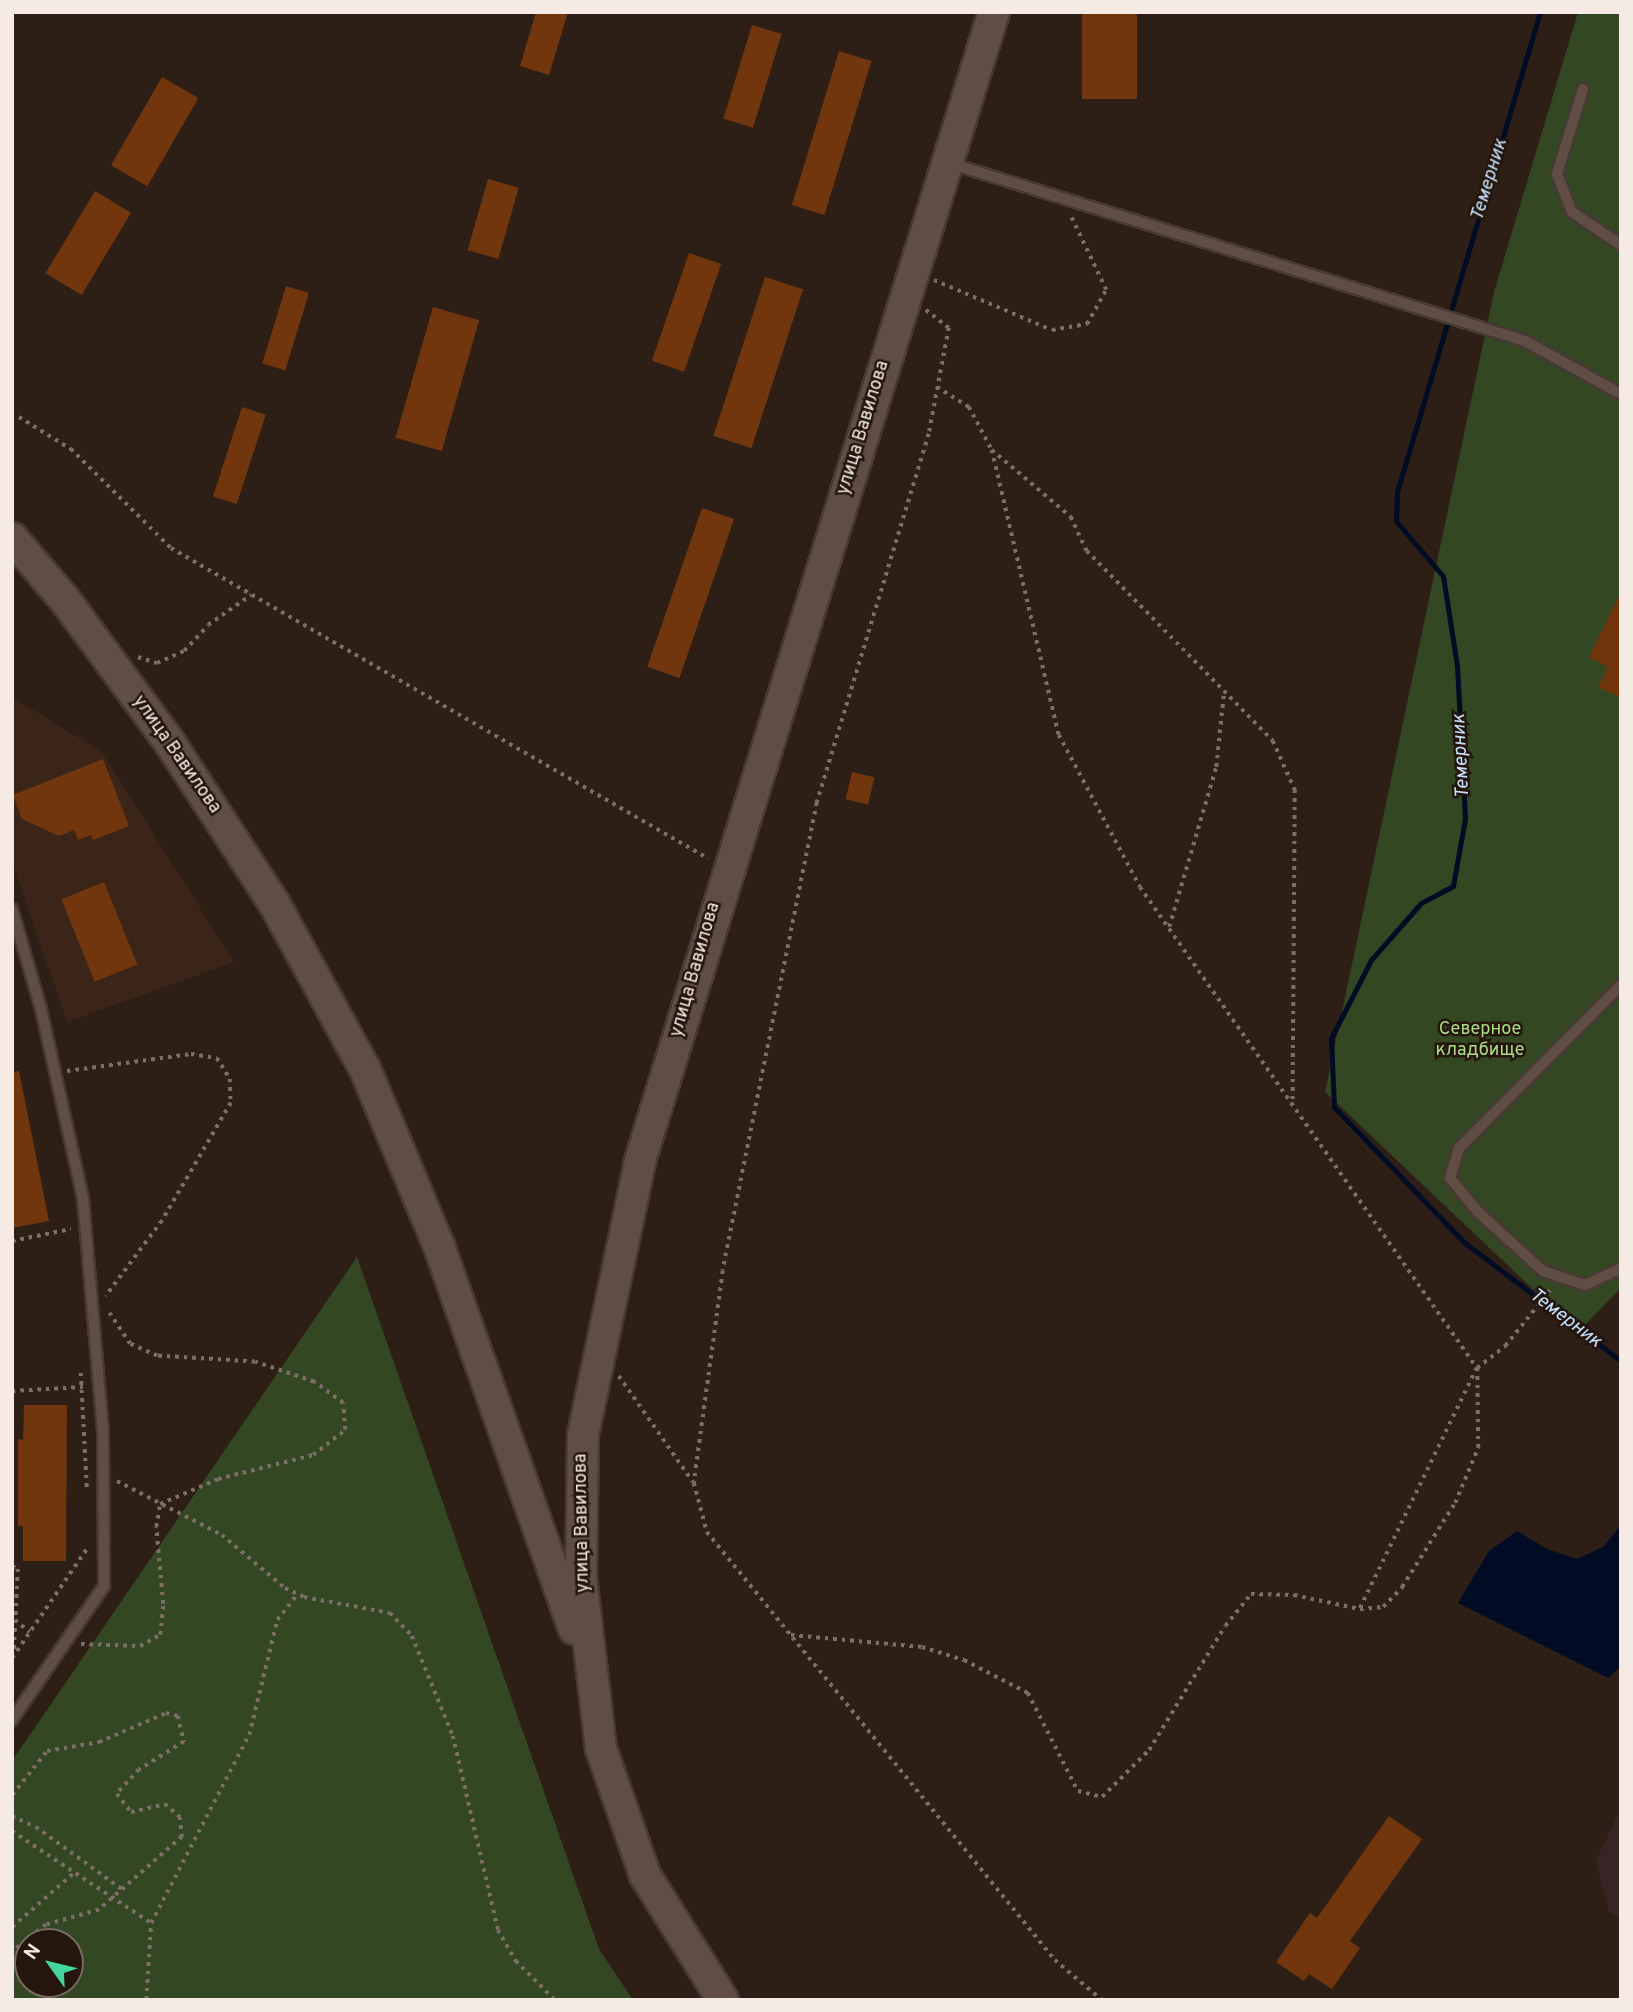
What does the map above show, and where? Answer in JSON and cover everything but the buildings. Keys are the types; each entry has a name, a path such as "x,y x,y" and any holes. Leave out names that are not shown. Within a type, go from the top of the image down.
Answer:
{"street":[{"name":"улица Вавилова","path":"723,2000 645,1875 601,1749 581,1577 583,1435 640,1161 726,868 994,12"},
{"name":"улица Вавилова","path":"12,538 65,600 170,743 274,903 365,1069 439,1245 514,1449 594,1689"}],"lane":[{"path":"1583,89 1557,174 1572,212 1621,245"},
{"path":"947,162 1525,341 1621,394"},
{"path":"12,909 56,1072 83,1198 103,1473 104,1586 12,1720"},
{"path":"1621,985 1459,1149 1450,1178 1478,1212 1543,1271 1585,1285 1621,1268"}],"path":[{"path":"910,282 970,298 1052,330 1087,324 1106,290 1062,198"},
{"path":"694,1483 723,1271 817,803 929,434 949,328 910,282"},
{"path":"790,1635 922,1647 985,1671 1028,1693 1078,1791 1102,1797 1149,1750 1225,1626 1251,1594 1294,1595 1360,1609 1383,1607 1402,1587 1455,1503 1478,1448 1477,1368 1425,1299 1293,1103 1140,887 1059,735 992,450 969,407 937,387"},
{"path":"19,417 71,449 171,548 726,868"},
{"path":"992,450 1071,517 1087,551 1273,741 1295,790 1293,1103"},
{"path":"133,655 157,663 184,651 208,625 251,594"},
{"path":"1169,926 1216,766 1224,690"},
{"path":"56,1072 191,1054 217,1058 230,1079 231,1103 162,1221 105,1297 110,1320 130,1344 157,1356 255,1362 314,1382 343,1403 345,1430 313,1455 218,1479 160,1504"},
{"path":"12,1241 71,1228 72,1241"},
{"path":"1360,1609 1477,1368 1505,1346 1560,1277"},
{"path":"601,1349 694,1483 707,1532 1055,1960 1102,2000"},
{"path":"80,1361 87,1491"},
{"path":"12,1391 83,1387"},
{"path":"103,1473 222,1535 297,1594 390,1613 412,1636 453,1737 499,1930 516,1961 555,2000"},
{"path":"65,1643 140,1646 160,1635 163,1604 156,1527 160,1504"},
{"path":"13,1657 89,1543"},
{"path":"12,1566 18,1569 13,1657"},
{"path":"146,2000 151,1923 249,1735 276,1620 297,1594"},
{"path":"15,1620 30,1632"},
{"path":"12,1795 47,1751 99,1742 166,1713 178,1716 184,1742 139,1770 117,1794 131,1812 165,1804 180,1817 182,1837 99,1910 46,1925 12,1952"},
{"path":"12,1816 36,1827 123,1890"},
{"path":"12,1831 151,1923"},
{"path":"12,1927 76,1871"}],"shaded area":[{"path":"12,697 102,752 234,962 67,1022 12,860"},
{"path":"1621,1807 1621,1919 1609,1912 1596,1861"}],"green space":[{"name":"Северное кладбище","path":"1578,12 1621,12 1621,1288 1578,1332 1325,1092 1494,292"},
{"path":"357,1257 599,1949 633,2000 12,2000 12,1761"}],"water":[{"path":"1621,1525 1621,1666 1608,1678 1458,1603 1489,1551 1517,1531 1547,1549 1577,1559 1603,1547"}],"waterway":[{"name":"Темерник","path":"1540,12 1397,491 1396,521 1443,576 1457,665 1465,819 1453,886 1421,903 1371,960 1331,1038 1334,1107 1465,1243 1621,1361"}]}
